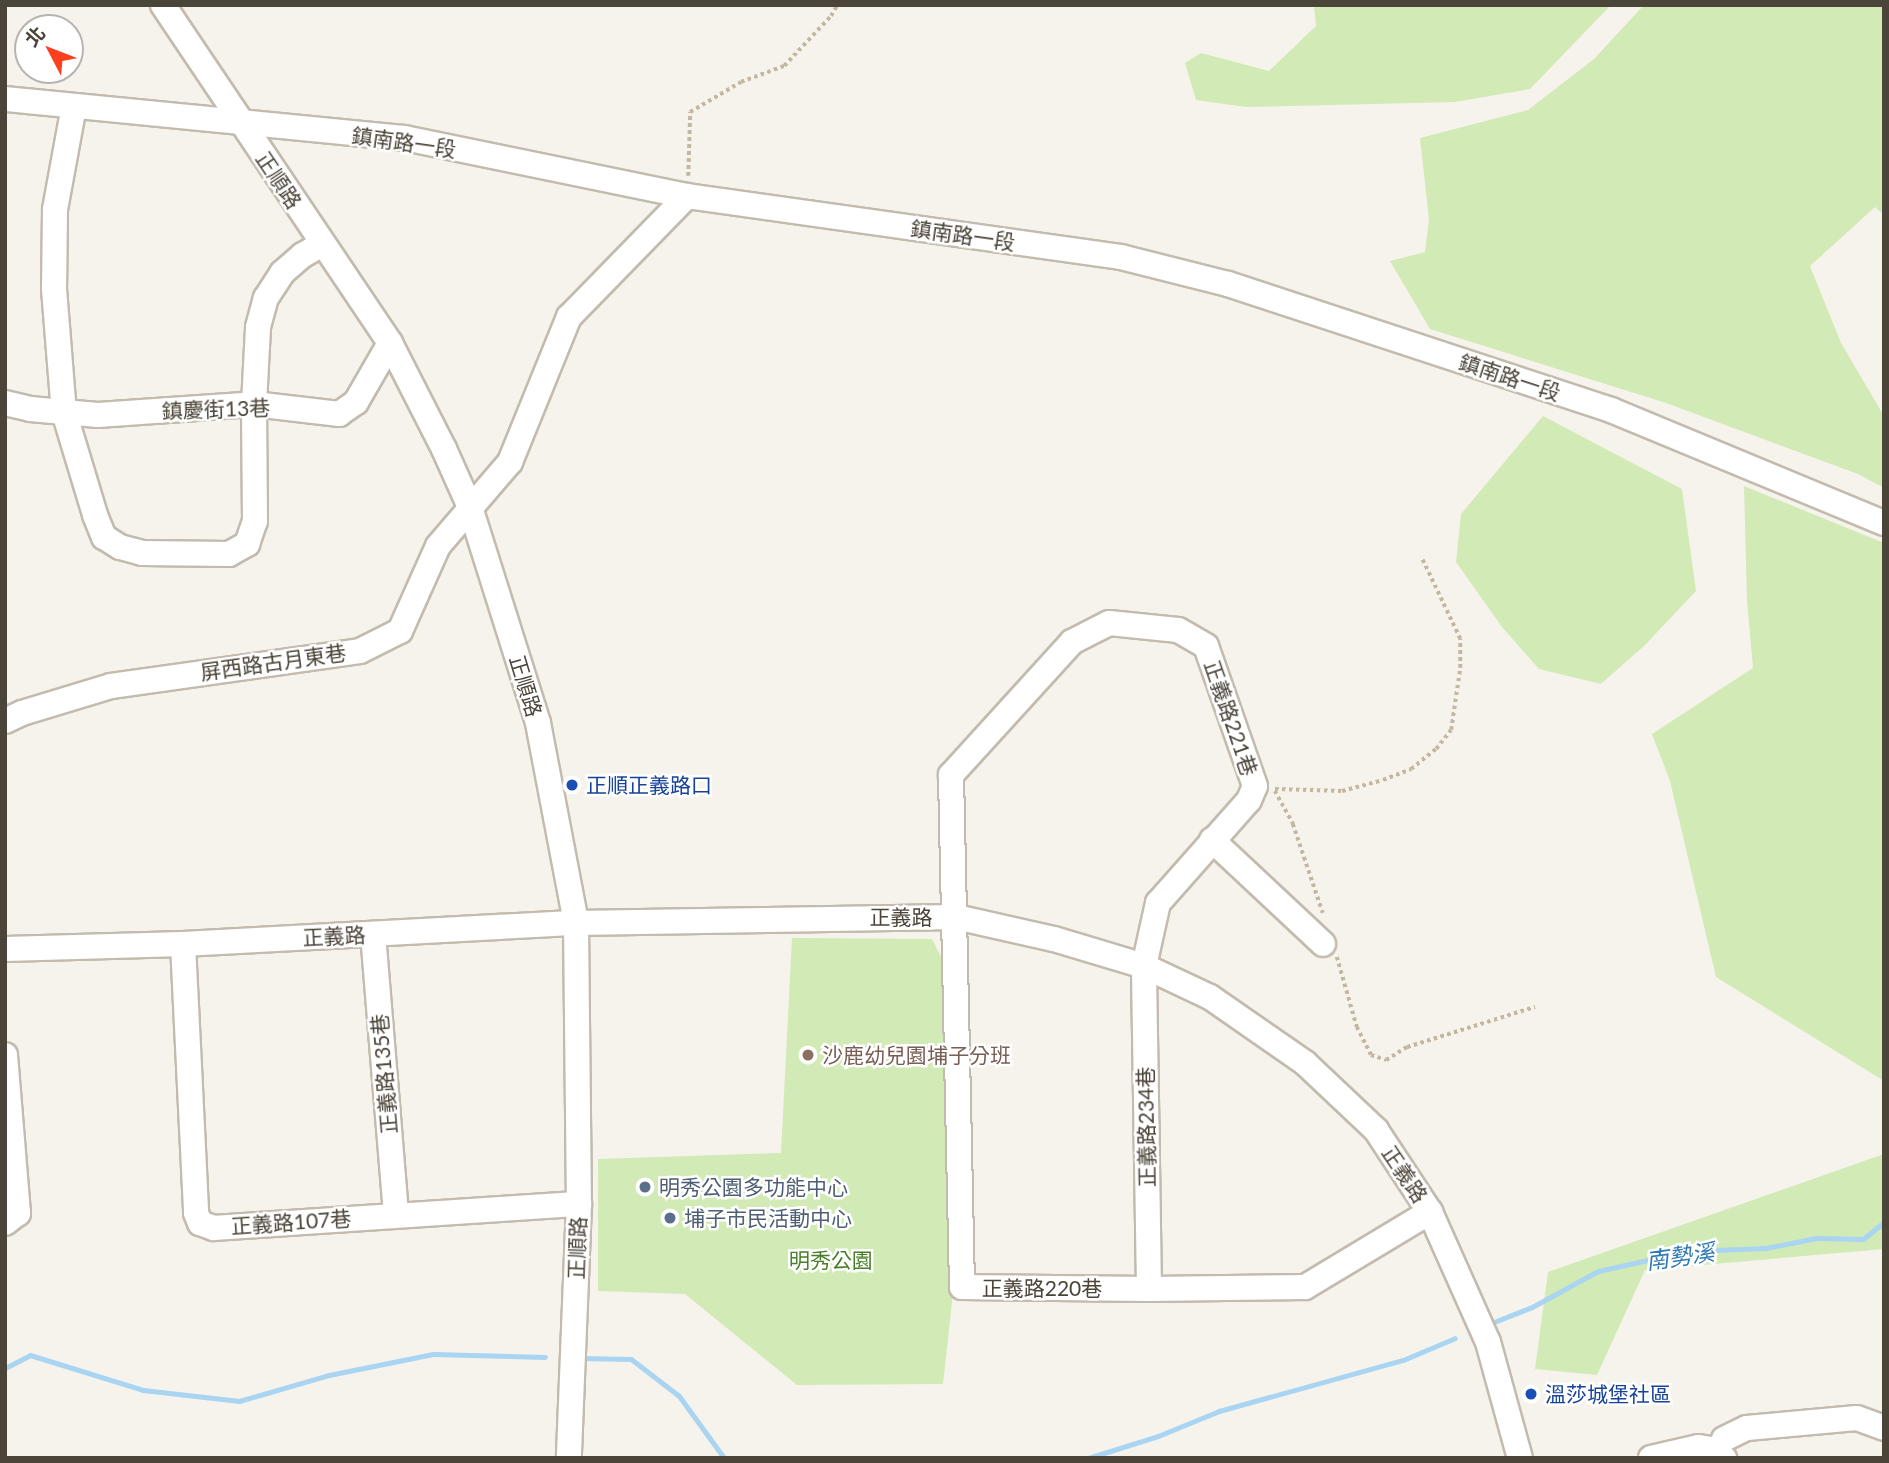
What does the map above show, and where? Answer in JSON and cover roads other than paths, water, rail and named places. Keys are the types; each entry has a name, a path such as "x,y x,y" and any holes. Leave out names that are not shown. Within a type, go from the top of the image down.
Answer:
{"street":[{"name":"正順路","path":"163,5 390,343 470,507 538,723 576,923 579,1204 569,1458"},
{"name":"鎮南路一段","path":"5,99 404,138 687,196 1121,257 1228,284 1611,410 1884,523"},
{"path":"74,106 55,210 54,289 64,412 104,537 120,547 142,553 229,554 247,544 255,521 254,404 258,327 266,298 282,273 303,255 322,244"},
{"name":"屏西路古月東巷","path":"5,721 22,713 111,686 360,651 400,631 438,546 510,462 569,317 687,196"},
{"name":"鎮慶街13巷","path":"5,403 98,415 254,404 339,414 356,402 390,343"},
{"name":"正義路221巷","path":"956,917 951,775 1073,642 1109,624 1178,631 1206,646 1264,788 1249,800 1212,840 1158,903 1144,966"},
{"path":"1212,840 1330,950"},
{"name":"正義路","path":"5,949 183,944 576,923 956,917 1054,939 1144,966 1210,997 1305,1063 1376,1130 1430,1212 1488,1342 1520,1458"},
{"name":"正義路220巷","path":"956,917 962,1287 1305,1287 1430,1212"},
{"name":"正義路135巷","path":"373,934 396,1214"},
{"name":"正義路107巷","path":"183,944 196,1213 200,1223 214,1228 579,1204"},
{"name":"正義路234巷","path":"1144,966 1149,1289"},
{"path":"5,1055 18,1213 5,1223"},
{"path":"1651,1458 1699,1447 1724,1449 1747,1428 1857,1418 1884,1427"}],"waterway":[{"name":"南勢溪","path":"1489,1324 1532,1307 1598,1271 1689,1251 1766,1248 1816,1238 1863,1239 1884,1222"},
{"path":"1088,1458 1158,1436 1219,1411 1403,1360 1455,1338"},
{"path":"5,1368 30,1355 143,1390 239,1401 329,1375 433,1354 545,1357"},
{"path":"579,1358 631,1359 679,1396 724,1458"},
{"path":"979,1458 1054,1458"}],"place":[{"name":"正順正義路口","path":"572,785"},
{"name":"沙鹿幼兒園埔子分班","path":"808,1055"},
{"name":"明秀公園多功能中心","path":"645,1187"},
{"name":"埔子市民活動中心","path":"670,1218"},
{"name":"溫莎城堡社區","path":"1531,1394"}],"park label":[{"name":"明秀公園","path":"831,1260"}]}
